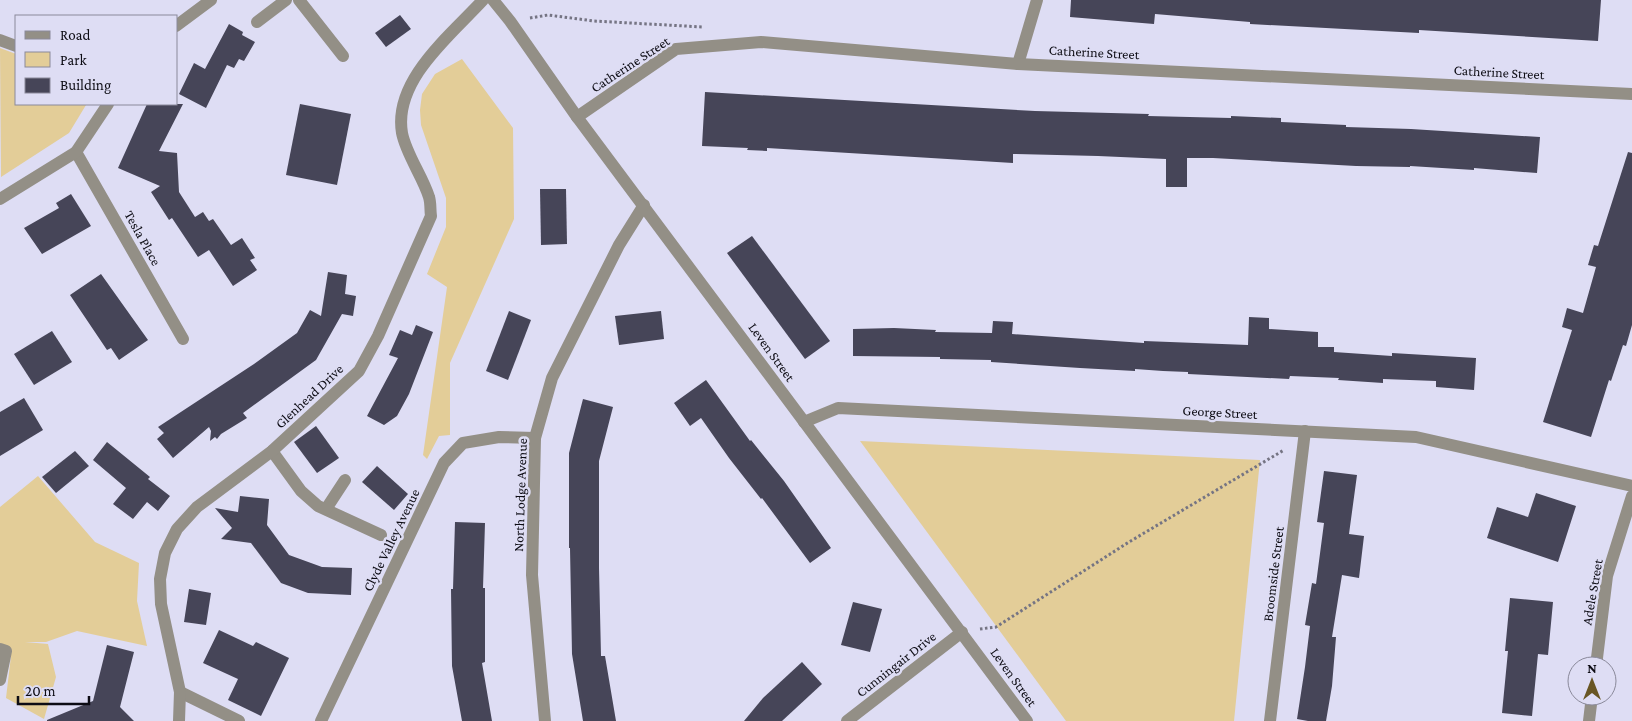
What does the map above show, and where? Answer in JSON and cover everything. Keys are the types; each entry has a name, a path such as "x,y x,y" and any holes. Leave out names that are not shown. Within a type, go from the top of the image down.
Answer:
{"street":[{"path":"178,25 211,0"},
{"path":"257,22 286,0"},
{"path":"299,0 343,56"},
{"name":"Glenhead Drive","path":"179,721 180,692 161,604 160,579 165,553 177,529 196,507 272,451 359,371 378,336 431,216 430,198 402,133 402,108 408,87 423,64 483,0"},
{"name":"Leven Street","path":"493,0 577,117 1028,721"},
{"path":"1018,64 1037,0"},
{"path":"0,40 15,46"},
{"name":"Catherine Street","path":"577,117 676,49 761,42 1018,64 1632,94"},
{"path":"0,200 76,152 107,105"},
{"name":"Tesla Place","path":"76,152 183,339"},
{"name":"North Lodge Avenue","path":"545,721 532,575 535,438 552,378 620,245 644,205"},
{"name":"George Street","path":"804,422 838,408 1304,435 1416,437 1632,486"},
{"name":"Broomside Street","path":"1270,721 1304,435"},
{"name":"Clyde Valley Avenue","path":"321,721 444,463 462,443 499,437 535,438"},
{"path":"272,451 301,491 318,506 382,534"},
{"path":"326,509 346,480"},
{"name":"Adele Street","path":"1597,656 1607,576 1632,496"},
{"name":"Cunningair Drive","path":"847,721 962,632"},
{"path":"0,649 6,651 0,680"},
{"path":"180,692 239,721"},
{"path":"1589,721 1591,706"}],"path":[{"path":"510,22 548,15 594,21 711,27"},
{"path":"962,632 996,627 1129,542 1304,435"}],"green space":[{"path":"0,48 15,54 15,105 86,105 69,133 1,177"},
{"path":"462,59 513,128 514,219 450,363 450,435 439,436 427,459 423,455 447,287 427,274 446,227 446,198 421,125 420,110 422,94 435,74"},
{"path":"860,441 1260,460 1234,721 1066,721"},
{"path":"38,476 95,542 139,563 137,601 147,646 77,631 46,642 25,642 48,644 56,677 44,719 6,698 11,656 0,654 0,507"}],"building":[{"path":"1071,0 1601,0 1598,41 1419,30 1419,33 1250,24 1250,22 1155,14 1154,24 1070,17"},
{"path":"400,15 411,29 386,47 375,33"},
{"path":"229,24 243,32 242,35 255,42 244,61 239,59 234,68 227,65 206,108 179,94 194,63 205,69"},
{"path":"705,92 1035,111 1149,114 1148,116 1281,118 1281,122 1346,125 1346,127 1540,137 1537,173 1474,168 1474,170 1410,166 1356,166 1187,158 1187,187 1166,187 1166,159 1013,154 1013,163 767,148 767,151 747,150 748,148 702,146"},
{"path":"183,104 159,151 177,153 179,192 195,217 203,212 209,221 213,219 231,245 242,238 255,258 250,260 257,270 233,286 209,250 198,257 172,218 169,220 151,192 160,186 118,168 147,105"},
{"path":"300,104 351,114 337,185 286,175"},
{"path":"1628,152 1632,153 1632,325 1626,346 1623,345 1611,381 1609,380 1591,437 1543,422 1572,330 1562,327 1567,308 1583,313 1596,267 1588,265 1594,245 1598,246"},
{"path":"540,189 566,189 567,244 541,245"},
{"path":"71,194 91,226 42,254 24,228 59,208 56,203"},
{"path":"752,236 830,341 805,359 727,253"},
{"path":"328,272 347,275 345,294 356,296 353,316 342,314 316,360 243,413 247,418 221,434 217,439 215,437 210,441 211,431 209,427 173,458 157,439 164,433 158,427 254,364 297,333 310,310 321,316"},
{"path":"101,274 148,340 119,360 111,348 107,350 70,295"},
{"path":"509,311 531,320 508,380 486,371"},
{"path":"661,311 664,339 619,345 615,316"},
{"path":"1249,317 1269,318 1269,329 1318,332 1318,347 1334,347 1334,352 1392,356 1392,353 1476,358 1474,390 1436,387 1436,381 1383,379 1383,383 1338,380 1339,378 1290,376 1289,379 1188,374 1188,372 1135,369 1135,371 1080,368 991,362 991,360 940,359 940,357 853,356 853,329 894,328 936,330 935,332 992,333 993,321 1013,322 1012,334 1144,343 1144,341 1248,345"},
{"path":"416,325 433,332 409,394 397,416 384,425 367,416 398,358 389,355 400,330 412,335"},
{"path":"52,331 72,362 34,385 14,354"},
{"path":"706,380 750,441 784,481 831,548 810,563 762,498 729,458 701,418 690,426 674,403"},
{"path":"24,398 43,430 0,456 0,412"},
{"path":"583,399 613,407 599,461 599,568 601,656 605,656 616,721 583,721 572,654 569,453"},
{"path":"316,426 339,458 317,473 294,442"},
{"path":"107,442 170,496 158,511 147,502 133,519 113,504 126,488 93,460"},
{"path":"75,451 89,466 56,493 42,477"},
{"path":"377,466 408,494 394,510 362,482"},
{"path":"1324,471 1357,475 1349,534 1364,536 1359,578 1342,575 1332,637 1336,637 1332,686 1326,721 1308,721 1297,719 1310,626 1305,625 1312,583 1316,584 1324,523 1317,522"},
{"path":"1536,493 1576,506 1558,562 1487,538 1497,507 1528,517"},
{"path":"240,496 269,499 267,525 289,555 322,567 352,568 351,595 308,593 281,583 251,543 221,539 232,528 215,508 238,512"},
{"path":"455,522 485,523 483,588 485,588 485,662 482,663 492,721 462,721 452,666 451,589 453,589"},
{"path":"189,589 211,593 206,625 184,622"},
{"path":"1510,598 1553,602 1548,655 1538,654 1532,716 1502,713 1508,651 1505,651"},
{"path":"853,602 882,609 870,652 841,645"},
{"path":"219,630 253,646 256,642 289,658 261,716 228,700 238,679 203,663"},
{"path":"107,645 134,652 120,707 134,721 47,721 93,701"},
{"path":"802,662 822,684 782,721 744,721 763,698"}]}
